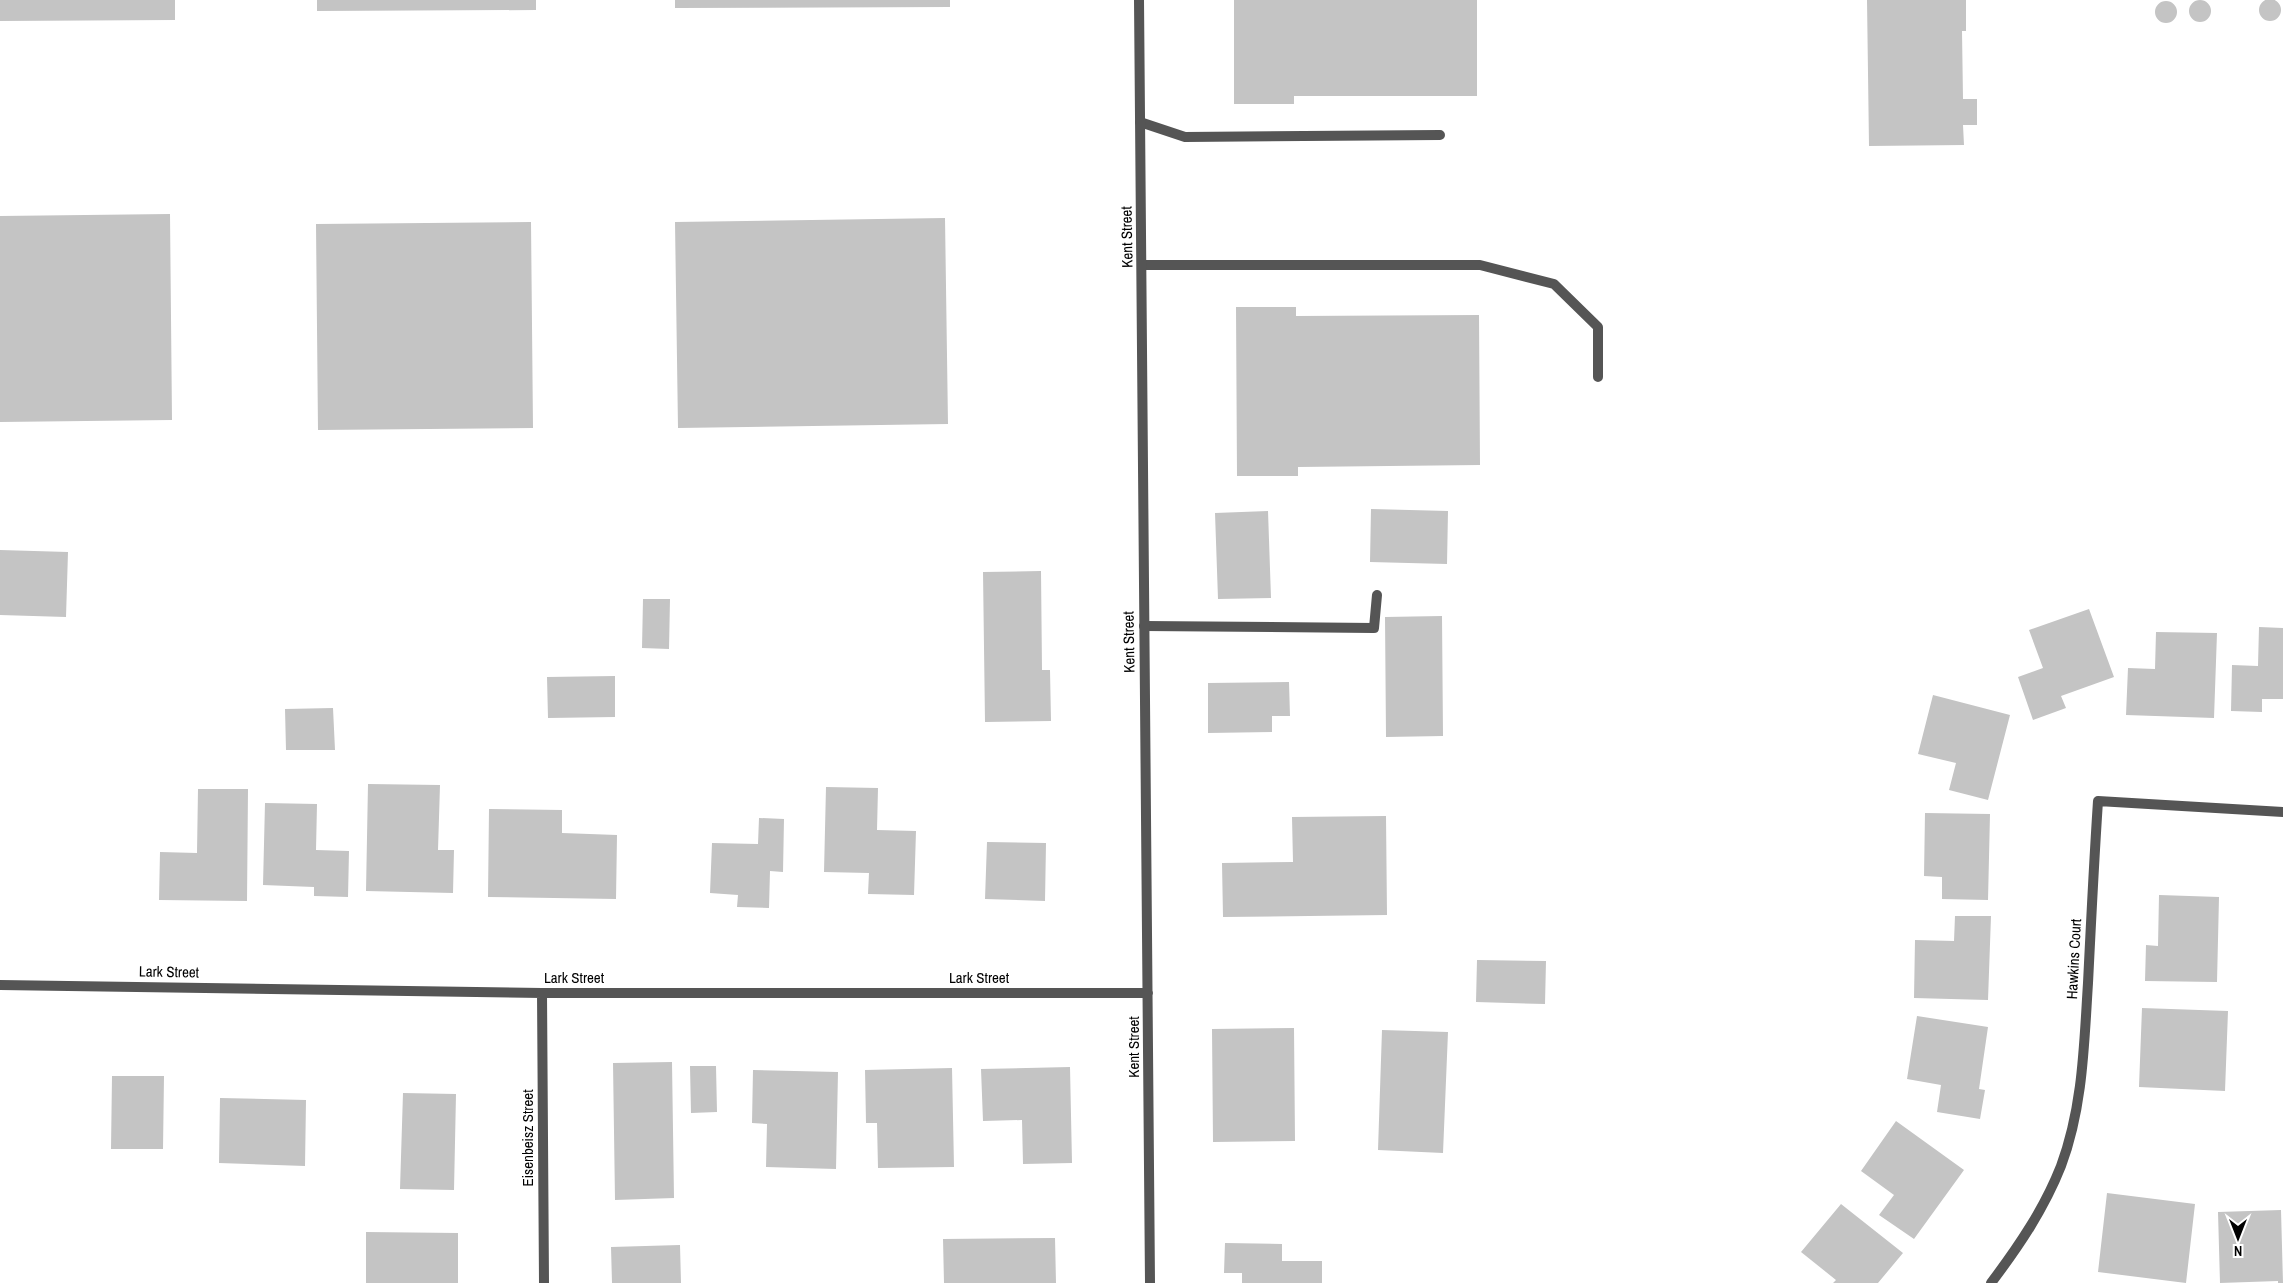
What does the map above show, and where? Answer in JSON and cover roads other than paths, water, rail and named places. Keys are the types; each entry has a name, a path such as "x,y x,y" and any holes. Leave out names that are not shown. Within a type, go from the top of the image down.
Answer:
{"street":[{"name":"Kent Street","path":"1140,0 1150,1283"},
{"path":"1140,122 1185,137 1440,135"},
{"path":"1142,265 1480,265 1554,284 1598,326 1598,377"},
{"path":"1144,626 1374,628 1377,595"},
{"name":"Hawkins Court","path":"1992,1283 2018,1248 2042,1208 2061,1166 2074,1121 2083,1076 2098,801 2283,812"},
{"name":"Lark Street","path":"0,985 542,993 1148,993"},
{"name":"Eisenbeisz Street","path":"542,993 544,1283"}]}
